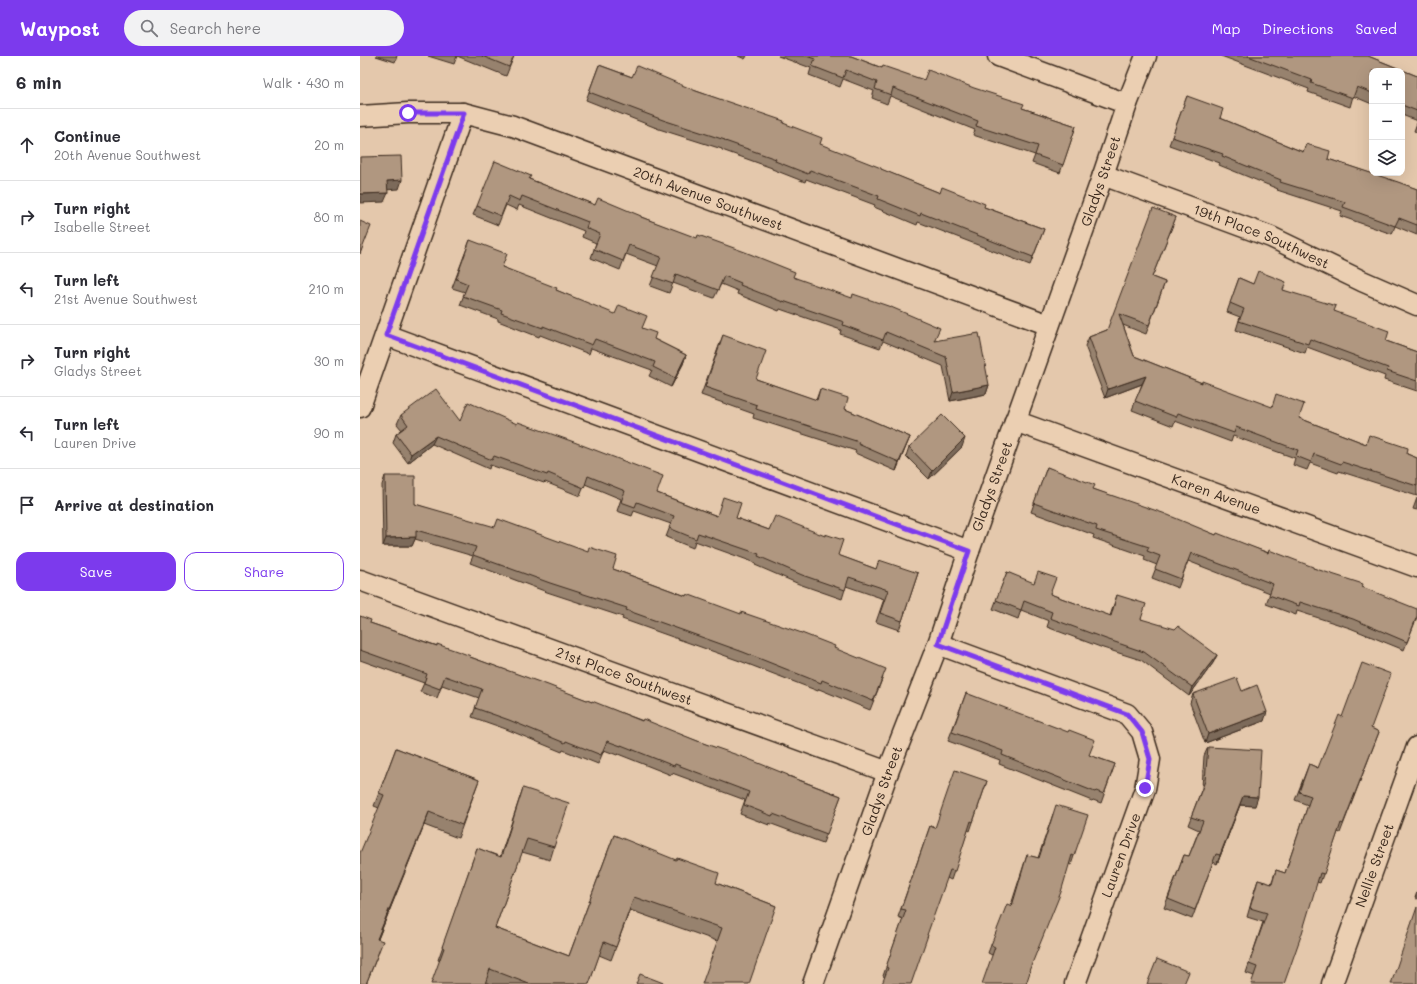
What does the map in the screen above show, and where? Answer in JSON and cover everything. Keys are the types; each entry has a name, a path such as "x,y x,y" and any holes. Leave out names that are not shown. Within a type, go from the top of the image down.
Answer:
{"street":[{"path":"998,56 1127,104"},
{"name":"Gladys Street","path":"813,984 888,772 938,644 969,551 1127,104 1146,56"},
{"name":"20th Avenue Southwest","path":"360,116 408,113 464,113 521,129 1049,325"},
{"path":"360,407 464,113"},
{"name":"19th Place Southwest","path":"1103,175 1271,237 1362,281 1417,305"},
{"path":"386,335 969,551"},
{"name":"Karen Avenue","path":"1015,421 1417,567"},
{"name":"21st Place Southwest","path":"360,580 888,772"},
{"name":"Lauren Drive","path":"938,644 1127,714 1142,732 1150,759 1145,788 1075,984"},
{"name":"Nellie Street","path":"1332,984 1417,747"}],"building":[{"path":"482,56 514,56 509,67"},
{"path":"806,56 851,56 882,68 883,66 924,80 928,70 974,88 1024,104 1022,108 1076,126 1063,165 1035,155 1038,146 976,126 978,121 893,88 891,95 875,89 877,82 846,70 843,78 812,66 815,59"},
{"path":"1248,56 1368,56 1397,68 1369,68 1369,92 1357,87 1353,98 1311,83 1312,80"},
{"path":"599,65 632,77 637,66 696,91 784,121 783,123 822,138 820,144 940,193 942,187 985,204 984,207 1044,229 1033,257 921,213 920,216 878,199 879,196 810,170 808,174 775,161 776,159 725,140 663,120 589,92"},
{"path":"1405,71 1417,76 1417,111 1405,106"},
{"path":"1187,96 1223,109 1220,118 1303,152 1306,144 1330,151 1328,159 1369,172 1369,176 1380,176 1417,189 1417,225 1399,218 1395,226 1343,207 1345,202 1280,182 1281,180 1222,156 1223,154 1172,137"},
{"path":"401,156 402,180 387,181 388,193 360,194 360,157"},
{"path":"495,161 531,176 529,179 595,205 598,198 641,217 697,238 698,235 795,272 793,277 852,298 853,294 891,307 940,328 934,341 979,333 989,385 953,392 946,357 886,332 883,340 843,325 844,322 783,302 740,285 741,283 724,276 718,290 676,274 673,284 653,277 661,257 629,245 623,261 594,249 600,234 586,228 588,222 522,196 520,201 509,196 501,216 477,206"},
{"path":"1153,208 1176,217 1152,277 1165,282 1149,325 1119,314 1134,356 1202,383 1202,381 1272,407 1276,394 1304,404 1299,418 1366,444 1369,435 1408,448 1407,454 1417,458 1417,486 1342,462 1341,464 1314,454 1311,462 1296,456 1298,450 1236,427 1234,433 1178,413 1176,417 1135,401 1146,376 1108,389 1089,337 1107,330"},
{"path":"360,221 371,226 360,254"},
{"path":"470,240 507,254 502,267 557,288 556,290 615,314 619,305 647,316 642,328 656,333 654,339 686,355 675,378 653,367 655,362 595,339 592,345 543,326 543,328 501,313 502,310 463,296 468,284 456,279"},
{"path":"1258,271 1286,282 1283,290 1336,306 1334,311 1389,331 1386,341 1417,352 1417,381 1387,371 1388,368 1310,339 1308,344 1239,321 1244,309 1230,303 1239,278 1253,284"},
{"path":"723,335 766,351 756,379 817,400 820,389 848,398 845,409 910,437 899,462 858,444 859,442 756,409 757,405 705,387"},
{"path":"436,389 460,421 468,402 517,424 518,422 663,476 657,493 717,516 723,497 741,503 736,518 769,530 775,516 825,536 825,534 843,540 838,555 876,569 879,560 918,573 902,621 880,613 888,590 849,577 845,590 802,575 758,556 759,554 698,533 696,539 669,528 674,516 637,502 635,507 621,502 625,491 588,476 584,488 548,473 547,475 494,456 492,460 436,436 411,454 396,434 408,425 401,415"},
{"path":"942,415 965,438 932,471 909,447"},
{"path":"1047,467 1095,485 1093,489 1163,513 1216,535 1217,533 1268,553 1269,550 1313,568 1363,584 1362,587 1417,609 1417,616 1407,642 1353,619 1300,602 1299,606 1269,595 1273,584 1191,553 1181,579 1155,569 1160,556 1147,551 1149,547 1096,530 1097,526 1034,503"},
{"path":"385,476 415,476 415,504 495,527 498,519 588,552 589,547 617,556 613,569 686,596 687,594 741,614 741,612 799,632 835,646 834,648 886,669 873,701 822,680 821,683 743,652 626,610 627,608 550,583 473,555 476,547 416,530 416,537 386,538"},
{"path":"1007,572 1034,583 1038,572 1056,578 1050,594 1111,616 1117,595 1146,604 1141,619 1175,629 1178,626 1217,655 1192,687 1144,652 1050,618 1052,612 1024,601 1021,610 996,600"},
{"path":"360,616 371,620 370,623 437,646 437,644 642,721 643,719 841,796 827,834 744,805 749,792 675,764 674,766 607,741 601,755 566,741 565,743 475,708 482,689 445,676 440,689 424,683 427,674 360,650"},
{"path":"1362,663 1391,674 1371,728 1379,732 1343,824 1341,823 1324,874 1320,873 1302,933 1284,984 1251,984 1257,967 1249,964 1267,913 1250,908 1258,880 1272,884 1276,870 1285,873 1311,796 1299,792 1309,764 1318,768 1339,715 1342,717"},
{"path":"1237,678 1242,691 1257,685 1267,712 1208,734 1193,694"},
{"path":"966,693 1068,732 1069,730 1095,740 1089,755 1115,764 1104,794 1095,792 1002,755 1003,751 952,732"},
{"path":"1208,747 1261,750 1258,797 1243,796 1220,855 1216,854 1195,910 1168,899 1184,855 1189,856 1203,821 1191,817 1205,781"},
{"path":"396,748 479,780 462,825 429,812 377,939 383,941 366,984 360,984 360,853 384,795 379,793"},
{"path":"955,770 987,781 973,822 971,821 955,871 950,870 911,984 882,984 888,968 886,967 906,910 901,909 930,826 935,828"},
{"path":"523,788 569,803 554,847 527,839 495,928 569,956 614,835 676,860 677,858 719,873 716,883 776,906 749,984 702,984 722,928 634,897 616,947 604,942 589,984 529,984 490,969 485,984 431,984 444,948 442,947 477,848 501,857"},
{"path":"1056,805 1088,815 1074,856 1072,855 1061,892 1029,971 1026,984 982,984 995,947 991,945 1007,904 1012,906 1027,855 1039,858"},
{"path":"1417,907 1417,984 1391,984"},
{"path":"1157,959 1189,972 1184,984 1147,984"},
{"path":"640,974 666,984 636,984"}],"route":[{"path":"408,113 464,113 386,335 969,551 938,644 1127,714 1142,732 1150,759 1145,788"}]}
